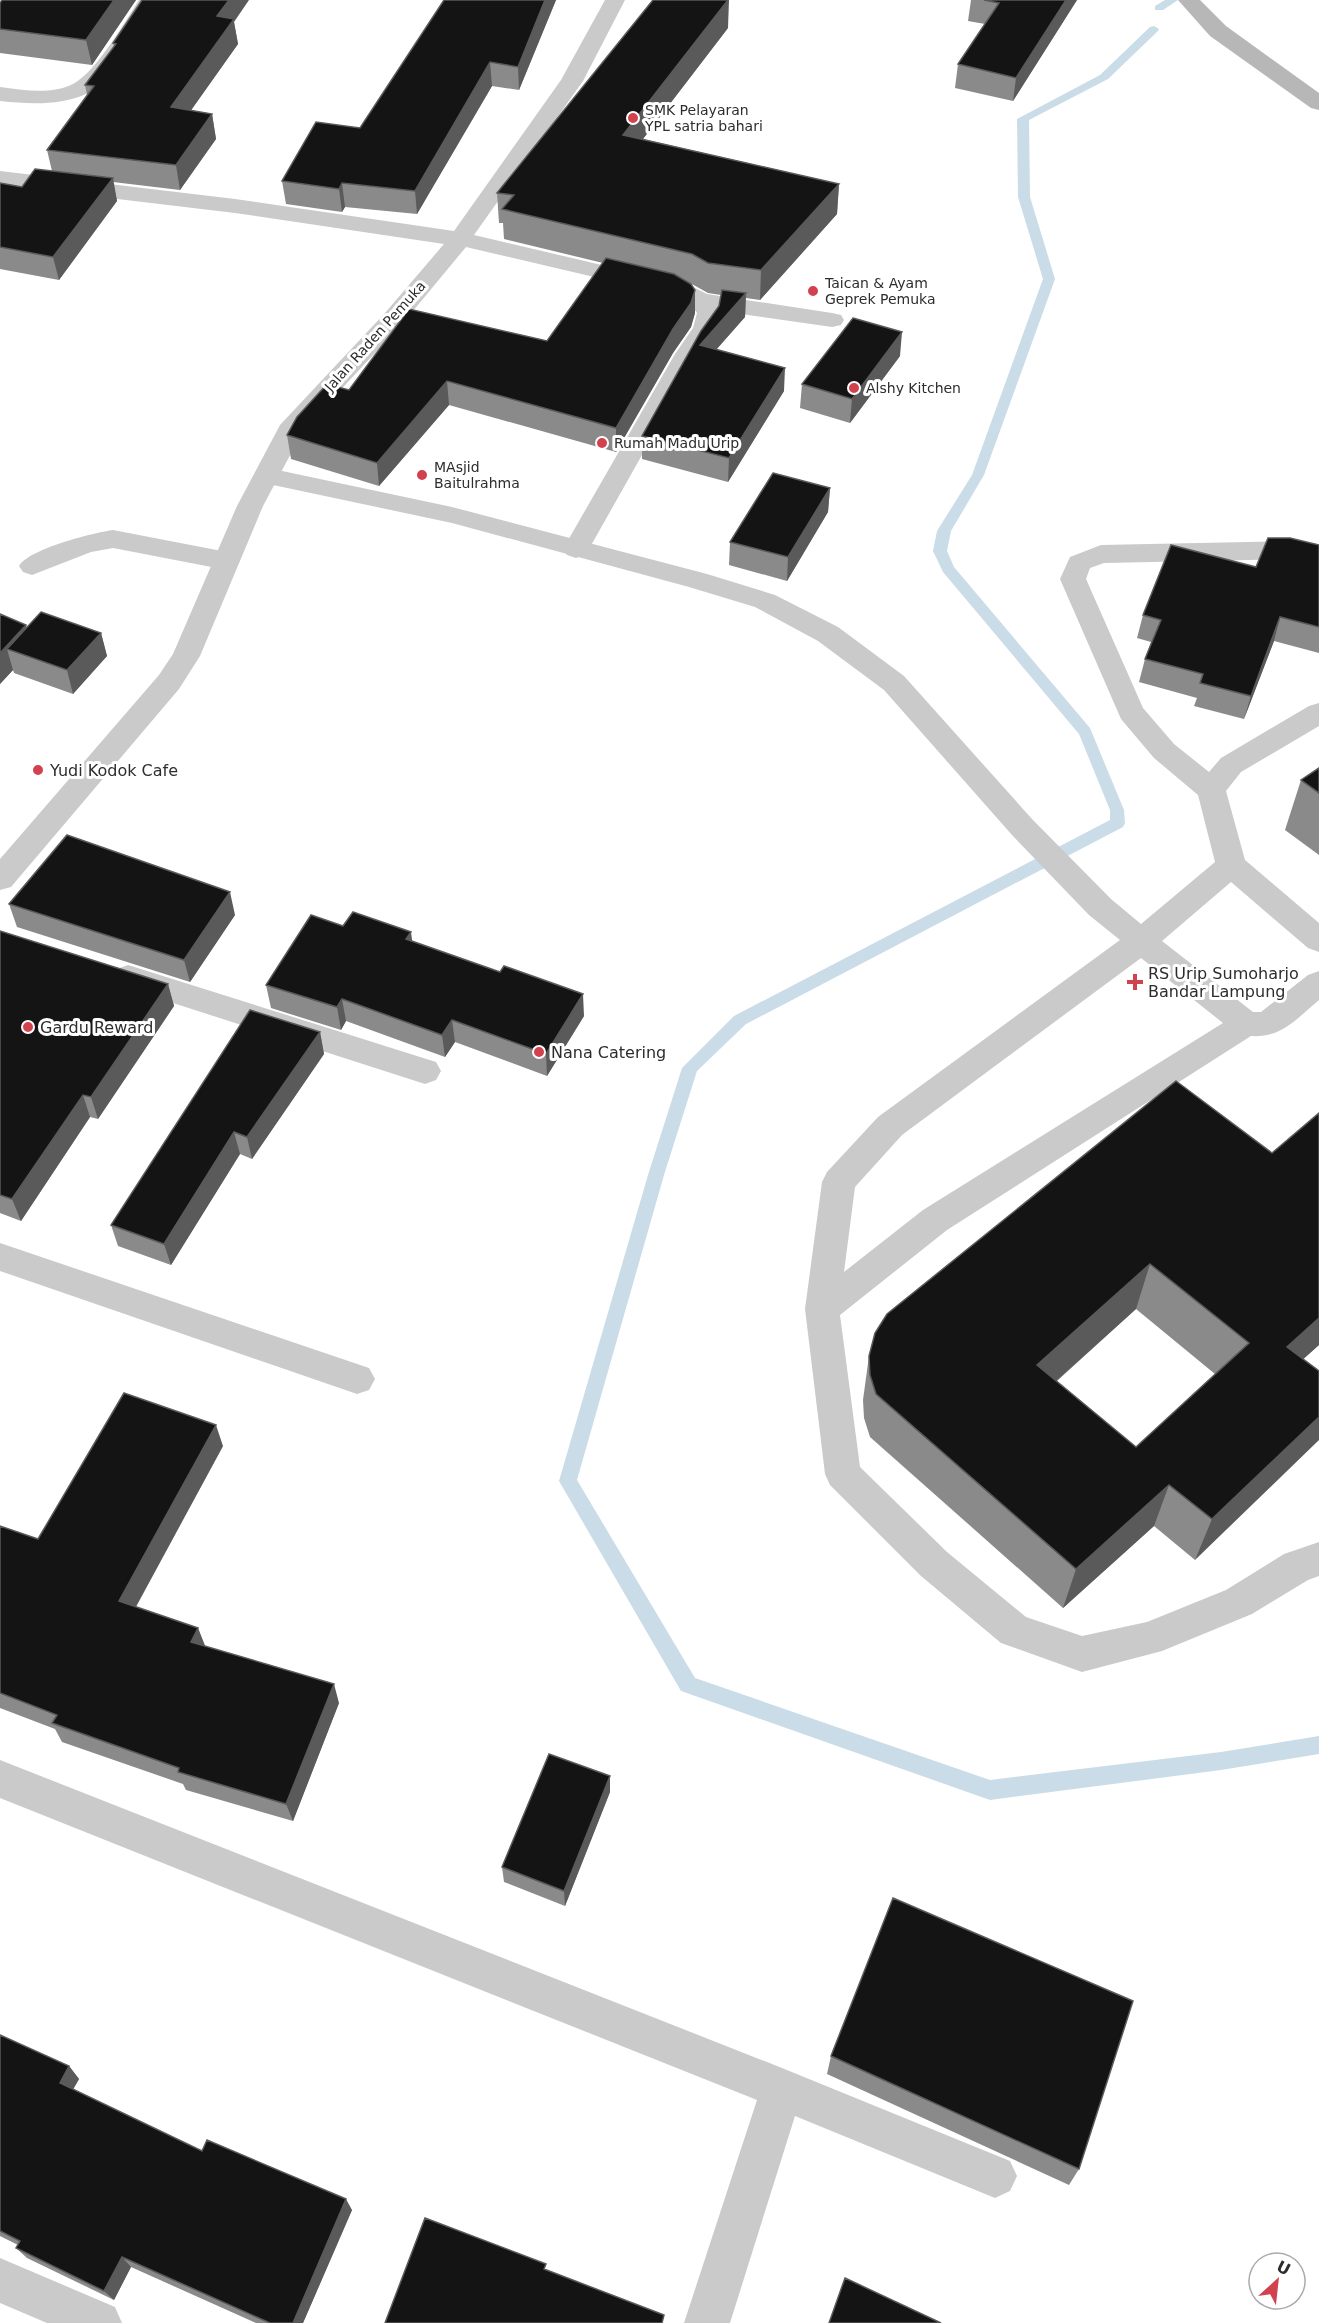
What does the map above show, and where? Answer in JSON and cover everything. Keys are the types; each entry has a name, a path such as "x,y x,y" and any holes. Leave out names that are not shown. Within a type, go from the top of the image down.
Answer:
{"main road":[{"path":"1188,0 1218,30 1319,103"}],"street":[{"path":"0,94 39,98 80,88 94,78 124,41 146,0"},
{"name":"Jalan Raden Pemuka","path":"0,879 169,682 186,656 249,506 268,476 293,425 394,318 460,239 572,81 615,0"},
{"path":"0,178 235,206 460,239 683,291 701,301 832,320"},
{"path":"576,549 687,354 705,328 709,313 701,301"},
{"path":"268,476 452,515 698,580 765,601 828,634 894,683 1022,827 1100,907 1246,1024"},
{"path":"32,566 99,540 113,539 227,561"},
{"path":"1319,554 1300,550 1101,554 1079,563 1073,579 1131,711 1164,752 1212,790 1231,865 1319,940"},
{"path":"1212,790 1231,765 1319,712"},
{"path":"1231,865 1141,941 890,1126 839,1182 822,1309 843,1474 934,1564 1014,1631 1082,1654 1149,1639 1239,1602 1297,1566 1319,1560"},
{"path":"101,969 425,1071"},
{"path":"822,1309 935,1220 1246,1024 1267,1025 1319,983"},
{"path":"0,1257 357,1380"},
{"path":"0,1779 782,2089 995,2176"},
{"path":"707,2323 782,2089"},
{"path":"0,2280 99,2323"}],"building":[{"path":"2,0 114,0 86,40 0,29"},
{"path":"142,0 229,0 217,16 234,19 171,107 212,114 176,165 47,150 94,86 85,85 116,44 113,43"},
{"path":"444,0 545,0 518,67 490,62 415,191 342,183 339,189 282,181 316,122 360,128"},
{"path":"653,0 728,0 623,135 839,184 761,270 708,263 692,254 502,209 514,195 497,193"},
{"path":"984,0 1066,0 1016,78 958,64 999,3"},
{"path":"35,169 113,178 53,257 0,247 0,183 22,187"},
{"path":"606,258 674,274 691,284 695,290 691,303 673,329 616,428 447,381 377,463 287,435 297,417 327,384 349,390 409,309 547,341"},
{"path":"722,290 746,293 700,345 785,368 729,458 642,436 701,331 719,306"},
{"path":"853,318 902,332 852,399 802,384"},
{"path":"773,473 830,488 788,557 730,542"},
{"path":"1268,538 1290,538 1319,545 1319,627 1280,617 1251,696 1200,683 1203,674 1145,659 1161,620 1143,615 1171,545 1256,567"},
{"path":"41,612 101,633 67,670 7,649"},
{"path":"0,614 26,625 0,653"},
{"path":"1319,768 1319,793 1301,780"},
{"path":"67,835 230,892 184,960 9,904"},
{"path":"353,912 411,932 406,939 500,972 504,966 583,994 546,1054 452,1020 442,1035 342,999 337,1007 266,985 311,915 343,926"},
{"path":"0,931 168,984 91,1097 83,1095 12,1199 0,1195"},
{"path":"250,1010 320,1032 247,1137 234,1132 164,1244 111,1225"},
{"path":"1176,1081 1272,1153 1319,1113 1319,1318 1287,1347 1319,1371 1319,1417 1212,1519 1169,1485 1076,1569 876,1394 870,1375 869,1356 875,1333 887,1314","holes":["1150,1264 1249,1343 1136,1447 1037,1365"]},
{"path":"124,1393 216,1425 119,1601 198,1628 191,1642 334,1684 286,1804 178,1772 179,1768 52,1723 57,1715 0,1693 0,1526 38,1539"},
{"path":"549,1754 610,1776 564,1891 502,1867"},
{"path":"893,1898 1133,2001 1079,2169 831,2056"},
{"path":"0,2035 69,2066 60,2083 202,2151 207,2140 346,2199 293,2323 270,2323 122,2257 104,2291 16,2248 20,2241 0,2231"},
{"path":"425,2218 546,2264 544,2269 664,2315 662,2323 385,2323"},
{"path":"845,2278 941,2323 829,2323"}],"waterway":[{"path":"1159,8 1173,0"},
{"path":"1154,29 1104,77 1023,119 1024,197 1049,279 978,475 944,531 940,551 948,569 1085,732 1117,810 1118,823 740,1020 690,1068 656,1175 568,1481 688,1685 990,1790 1221,1761 1319,1745"}],"place":[{"name":"SMK Pelayaran YPL satria bahari","path":"633,118"},
{"name":"Taican & Ayam Geprek Pemuka","path":"813,291"},
{"name":"Alshy Kitchen","path":"854,388"},
{"name":"Rumah Madu Urip","path":"602,443"},
{"name":"MAsjid Baitulrahma","path":"422,475"},
{"name":"Yudi Kodok Cafe","path":"38,770"},
{"name":"RS Urip Sumoharjo Bandar Lampung","path":"1135,982"},
{"name":"Gardu Reward","path":"28,1027"},
{"name":"Nana Catering","path":"539,1052"}]}
